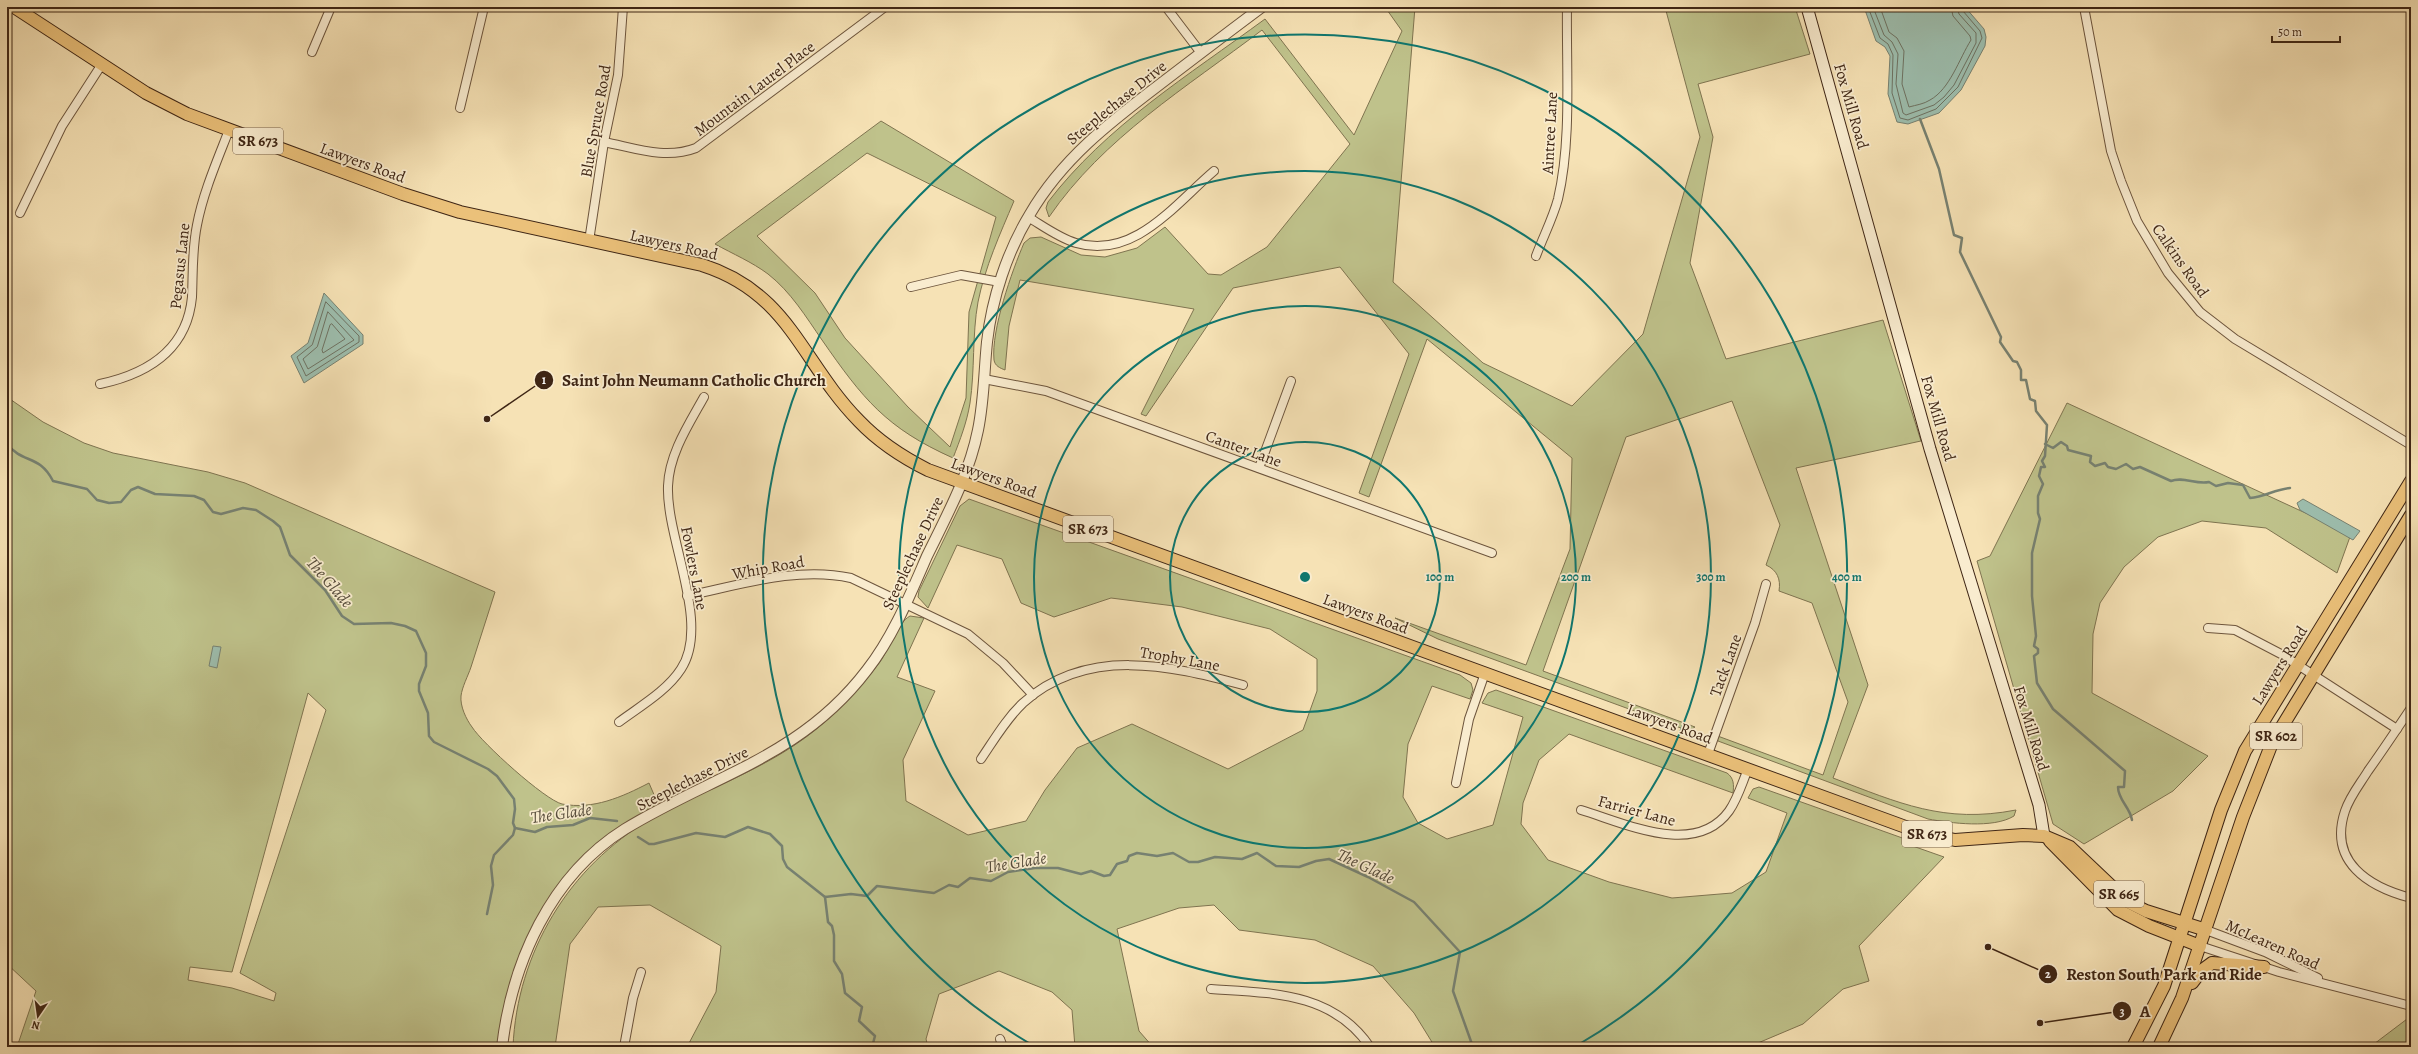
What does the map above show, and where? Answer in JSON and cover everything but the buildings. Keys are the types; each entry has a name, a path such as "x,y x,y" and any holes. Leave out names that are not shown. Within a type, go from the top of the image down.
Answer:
{"main road":[{"name":"Lawyers Road","path":"14,7 166,104 229,130 424,201 491,220 702,265 731,276 752,288 778,312 845,405 875,437 908,460 962,483 1936,837 1970,840 2023,835 2044,836 2070,847 2128,902 2146,911 2185,922 2206,930"},
{"name":"Fox Mill Road","path":"1807,7 1930,449 2039,806 2044,836"},
{"name":"Lawyers Road","path":"2185,922 2233,777 2248,745 2411,481"},
{"name":"SR 602","path":"2158,1047 2182,998 2259,775 2283,723 2411,515"},
{"name":"SR 665","path":"2044,836 2118,910 2136,920 2200,946"},
{"name":"SR 602","path":"2134,1047 2164,986 2185,922"},
{"path":"2182,998 2201,971 2212,963 2264,967"}],"street":[{"path":"312,52 331,7"},
{"path":"460,108 484,7"},
{"name":"Blue Spruce Road","path":"589,240 604,142 618,75 623,7"},
{"name":"Mountain Laurel Place","path":"604,142 663,154 685,152 696,148 885,7"},
{"path":"1166,7 1201,53"},
{"name":"Steeplechase Drive","path":"502,1047 508,1006 523,956 547,911 577,871 596,852 624,830 662,808 777,751 836,707 870,668 905,604 962,483 978,434 988,338 1000,282 1016,240 1028,217 1057,174 1081,147 1102,129 1262,7"},
{"name":"Aintree Lane","path":"1536,256 1558,199 1564,164 1566,7"},
{"name":"Calkins Road","path":"2084,7 2110,144 2121,181 2137,221 2168,273 2200,312 2235,340 2411,445"},
{"path":"20,213 62,126 102,64"},
{"name":"Pegasus Lane","path":"100,384 135,374 158,362 172,346 183,329 192,299 193,246 197,224 229,130"},
{"path":"1028,217 1075,243 1101,247 1127,242 1145,231 1214,171"},
{"path":"912,287 961,275 1000,282"},
{"name":"Canter Lane","path":"984,379 1046,390 1492,553"},
{"path":"1259,468 1291,381"},
{"name":"Fowlers Lane","path":"619,722 665,686 682,669 687,658 692,637 687,596 669,511 668,485 675,454 704,397"},
{"name":"Whip Road","path":"687,596 800,574 817,573 851,578 968,634 1003,663 1033,695"},
{"name":"Tack Lane","path":"1708,754 1754,626 1766,584"},
{"path":"2208,628 2224,628 2242,633 2298,664 2397,729"},
{"name":"Trophy Lane","path":"981,759 1013,714 1033,695 1072,675 1116,664 1155,665 1243,685"},
{"path":"1456,783 1469,719 1485,673"},
{"path":"2411,708 2350,800 2344,817 2342,834 2348,859 2362,877 2378,888 2411,898"},
{"name":"Farrier Lane","path":"1580,810 1667,835 1692,835 1716,824 1728,812 1735,801 1748,769"},
{"name":"McLearen Road","path":"2206,930 2265,952 2329,984"},
{"name":"McLearen Road","path":"2200,946 2264,967 2411,1006"},
{"path":"624,1047 632,1005 641,972"},
{"path":"1212,989 1282,994 1317,1003 1343,1018 1355,1028 1370,1047"}],"green space":[{"path":"1385,7 1415,7 1393,282 1483,363 1572,406 1643,334 1700,137 1665,7 1795,7 1810,54 1698,84 1713,137 1690,263 1726,359 1883,320 1921,441 1796,468 1868,685 1833,778 1879,796 1922,809 1944,813 1966,814 1990,814 2016,810 2014,816 1995,823 1983,824 1928,819 1718,741 1715,735 1823,775 1848,702 1812,603 1779,591 1779,579 1777,575 1773,569 1766,565 1780,525 1732,401 1626,437 1543,671 1695,727 1689,731 1438,639 1395,618 1526,665 1570,549 1572,458 1427,339 1369,497 1359,493 1409,354 1340,267 1233,288 1146,416 1141,414 1194,309 1020,280 1009,326 1005,370 995,364 994,348 1003,301 1024,243 1030,238 1041,237 1081,255 1105,257 1137,248 1165,227 1208,274 1221,275 1267,247 1350,144 1262,30 1176,93 1120,138 1095,162 1049,217 1046,208 1048,202 1071,175 1122,125 1178,81 1265,19 1354,135 1402,31"},
{"path":"881,121 1014,201 993,251 981,289 976,314 973,378 969,410 961,438 953,458 910,435 878,410 850,379 798,305 784,289 762,270 715,244","holes":["867,153 996,217 969,312 966,398 950,447 908,407 845,338 815,293 757,236"]},
{"path":"7,397 43,422 84,443 113,453 208,472 245,483 495,592 461,696 461,704 464,712 478,735 514,770 542,793 562,804 596,804 618,797 649,783 658,804 596,852 534,933 502,1047 35,1047 27,1045 26,1047 17,1047 36,991 7,964","holes":["308,693 326,710 240,973 276,993 274,1001 232,988 188,980 190,967 232,972"]},
{"path":"2067,403 2351,534 2337,573 2266,528 2202,521 2158,537 2124,567 2100,603 2093,634 2092,693 2208,756 2173,791 2084,844 2053,824 1977,561 1990,556"},
{"path":"969,499 1460,675 1471,683 1473,690 1470,699 1432,686 1408,744 1403,797 1418,823 1447,839 1493,825 1523,717 1482,703 1488,693 1496,690 1727,773 1733,782 1733,793 1569,734 1539,760 1523,803 1521,824 1548,860 1609,882 1672,898 1732,893 1766,872 1787,813 1748,798 1753,789 1759,787 1908,840 1907,844 1944,857 1859,946 1869,981 1843,989 1803,1024 1758,1043 1753,1047 1435,1047 1414,1013 1373,966 1315,940 1239,930 1214,905 1179,908 1117,929 1139,1031 1153,1047 1075,1047 1072,1010 1052,992 999,971 939,994 926,1039 928,1047 687,1047 716,992 721,946 650,905 598,907 570,944 555,1047 513,1047 517,1012 525,978 537,946 553,915 572,887 595,861 622,838 651,819 755,768 795,745 814,731 841,707 865,681 880,662 901,624 910,616 924,618 897,677 935,691 903,760 906,801 968,835 1026,821 1045,790 1077,748 1132,724 1228,769 1303,730 1317,691 1317,659 1270,629 1182,607 1111,598 1054,617 1021,603 1002,559 957,545 928,608 918,597 919,591 960,506"},
{"path":"2411,1016 2411,1047 2370,1047"}],"water":[{"path":"1864,7 1965,7 1984,29 1986,37 1985,46 1961,90 1939,113 1908,124 1897,122 1888,94 1890,56 1885,47 1876,41"},
{"path":"324,293 363,335 363,344 304,383 291,356 308,343"},
{"path":"2303,499 2360,531 2353,540 2300,510 2297,503"},
{"path":"213,646 221,647 217,668 209,666"}],"waterway":[{"path":"1920,119 1939,169 1954,235 1962,238 1960,252 2001,337 2000,342 2013,361 2017,362 2021,370 2021,380 2026,380 2030,399 2035,401 2036,411 2047,425 2045,456 2042,461 2045,467 2041,467 2039,476 2043,484 2038,496 2038,513 2040,519 2032,553 2032,596 2036,636 2034,646 2038,649 2038,653 2034,656 2037,683 2053,709 2125,771 2124,787 2118,787 2120,796 2129,811 2132,820"},
{"path":"2045,444 2053,448 2061,442 2067,446 2068,450 2091,456 2090,462 2095,466 2105,463 2108,467 2116,469 2126,464 2133,469 2140,467 2171,481 2180,479 2204,483 2209,482 2216,486 2228,483 2243,485 2250,498 2290,488"},
{"name":"The Glade","path":"7,444 19,454 42,467 48,472 53,481 87,489 97,500 109,503 121,502 131,490 138,487 155,494 194,496 204,500 213,512 221,514 243,508 256,510 273,521 280,527 290,555 325,590 342,616 354,624 391,623 405,626 416,631 426,653 426,666 419,684 419,691 428,713 429,736 434,742 488,769 497,776 514,799 515,809 513,823 515,828"},
{"name":"The Glade","path":"515,828 535,832 547,827 573,825 590,818 617,821"},
{"name":"The Glade","path":"638,837 649,844 654,844 696,833 725,837 748,827 770,834 782,846 783,859 787,867 825,897 851,894 867,896 877,886 934,893 949,885 958,887 970,878 991,881 1008,872 1035,868 1058,868 1081,874 1091,871 1104,876 1110,875 1117,864 1127,861 1129,856 1137,853 1157,856 1173,853 1189,862 1198,862 1215,857 1242,859 1257,853 1276,866 1299,867 1316,861 1329,859 1368,877 1414,902 1460,952 1453,991 1473,1047"},
{"path":"487,914 493,885 491,866 494,855 513,835 515,828"},
{"path":"825,897 828,922 832,926 834,935 834,961 842,974 845,993 862,1007 859,1021 875,1036 872,1047"}],"place":[{"name":"Saint John Neumann Catholic Church","path":"487,419"},
{"name":"Reston South Park and Ride","path":"1988,947"},
{"name":"A","path":"2040,1023"}]}
